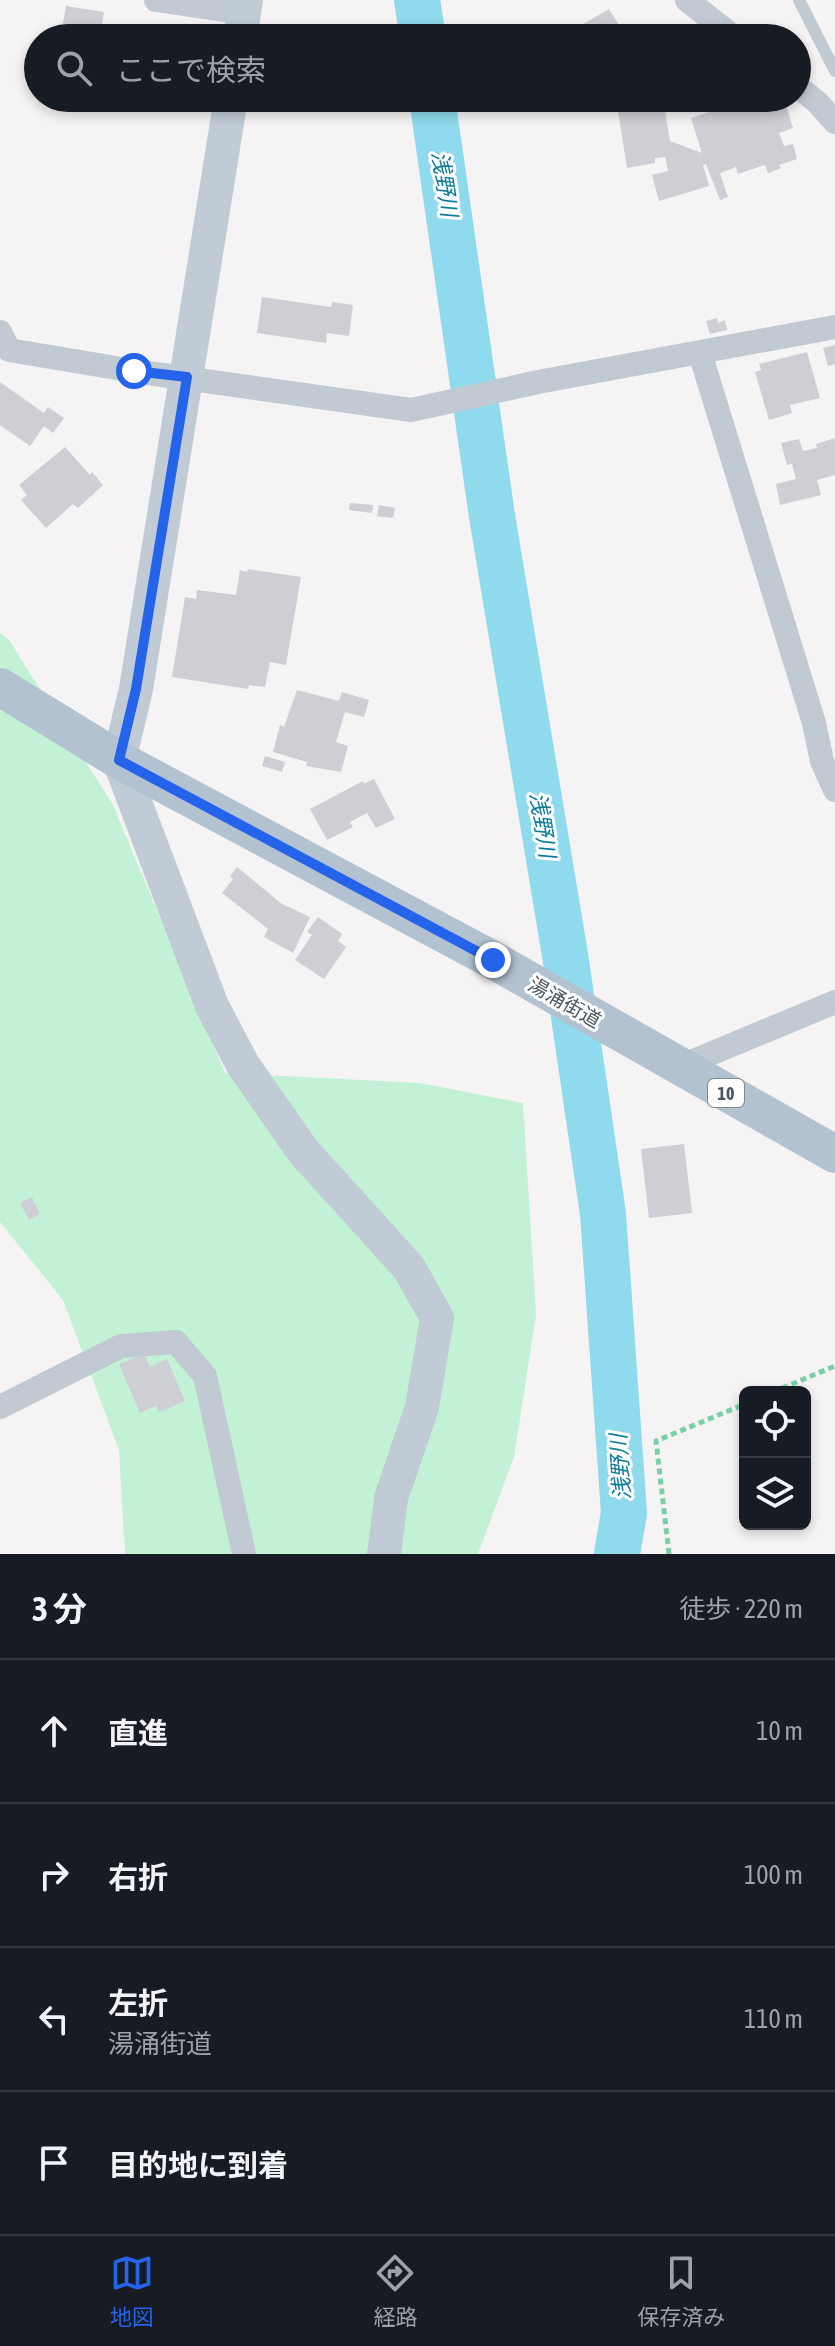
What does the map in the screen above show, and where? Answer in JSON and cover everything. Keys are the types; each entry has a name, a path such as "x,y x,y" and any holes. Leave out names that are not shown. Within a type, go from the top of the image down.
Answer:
{"main road":[{"name":"湯涌街道","path":"0,687 119,760 493,960 835,1154"}],"street":[{"path":"156,0 243,17"},
{"path":"687,0 717,24"},
{"path":"811,97 835,122"},
{"path":"229,112 136,689 119,760 212,1006 243,1065 303,1151 409,1268 437,1318 422,1407 391,1498 384,1554"},
{"path":"0,332 9,350 411,410 538,382 835,327"},
{"path":"700,353 814,723 822,761 835,790"},
{"path":"679,1067 835,1002"},
{"path":"0,1407 121,1346 176,1342 205,1376 244,1554"}],"lane":[{"path":"799,0 835,71"}],"path":[{"path":"787,1386 835,1366"},
{"path":"669,1554 656,1441 739,1406"}],"green space":[{"path":"0,633 9,640 113,805 225,1073 420,1083 523,1103 536,1315 514,1457 478,1554 125,1554 119,1450 63,1300 0,1222"}],"building":[{"path":"66,6 104,12 102,24 63,24"},
{"path":"609,9 618,24 584,24"},
{"path":"618,112 665,112 670,141 702,153 691,118 709,112 788,112 793,128 779,133 784,146 793,144 797,159 779,165 781,168 768,173 765,165 738,174 736,167 720,173 728,197 720,200 706,164 703,165 709,186 659,201 652,175 668,171 665,157 655,158 655,163 627,168"},
{"path":"262,297 331,307 332,302 353,305 349,336 327,333 326,343 257,333"},
{"path":"717,318 718,323 725,320 727,330 710,334 706,321"},
{"path":"835,345 835,364 828,366 823,348"},
{"path":"807,352 820,398 790,405 792,413 769,420 755,372 761,370 759,364"},
{"path":"0,382 44,413 48,407 64,418 53,433 44,426 30,446 0,425"},
{"path":"835,438 835,475 817,480 821,495 780,505 776,484 796,479 792,464 787,465 781,443 799,439 803,451 817,448 816,444"},
{"path":"65,447 103,485 78,508 73,504 46,528 21,500 27,495 19,485"},
{"path":"350,503 373,505 372,513 349,510"},
{"path":"379,505 395,508 393,518 377,516"},
{"path":"248,569 301,577 286,665 270,662 265,687 249,685 248,689 172,677 185,597 196,599 197,590 236,595 240,570 247,572"},
{"path":"297,690 339,701 342,692 369,700 364,717 345,712 336,742 348,746 341,772 306,766 307,762 273,752 280,725 284,727"},
{"path":"265,756 285,762 282,772 262,766"},
{"path":"374,779 395,819 376,828 367,813 350,822 353,827 327,840 310,809 363,781 364,784"},
{"path":"237,867 282,904 310,917 293,953 264,937 268,929 222,893 233,879 230,876"},
{"path":"318,917 342,934 338,941 346,947 324,979 295,960 312,935 307,932"},
{"path":"684,1144 692,1213 649,1218 641,1149"},
{"path":"32,1197 40,1214 29,1220 20,1203"},
{"path":"144,1354 150,1367 167,1359 185,1401 159,1412 156,1406 140,1413 119,1364"}],"waterway":[{"name":"浅野川","path":"417,0 421,24"},
{"name":"浅野川","path":"434,112 492,516 565,955 603,1214 624,1513 617,1554"}],"route":[{"path":"134,371 187,377 136,689 119,760 493,960"}]}
